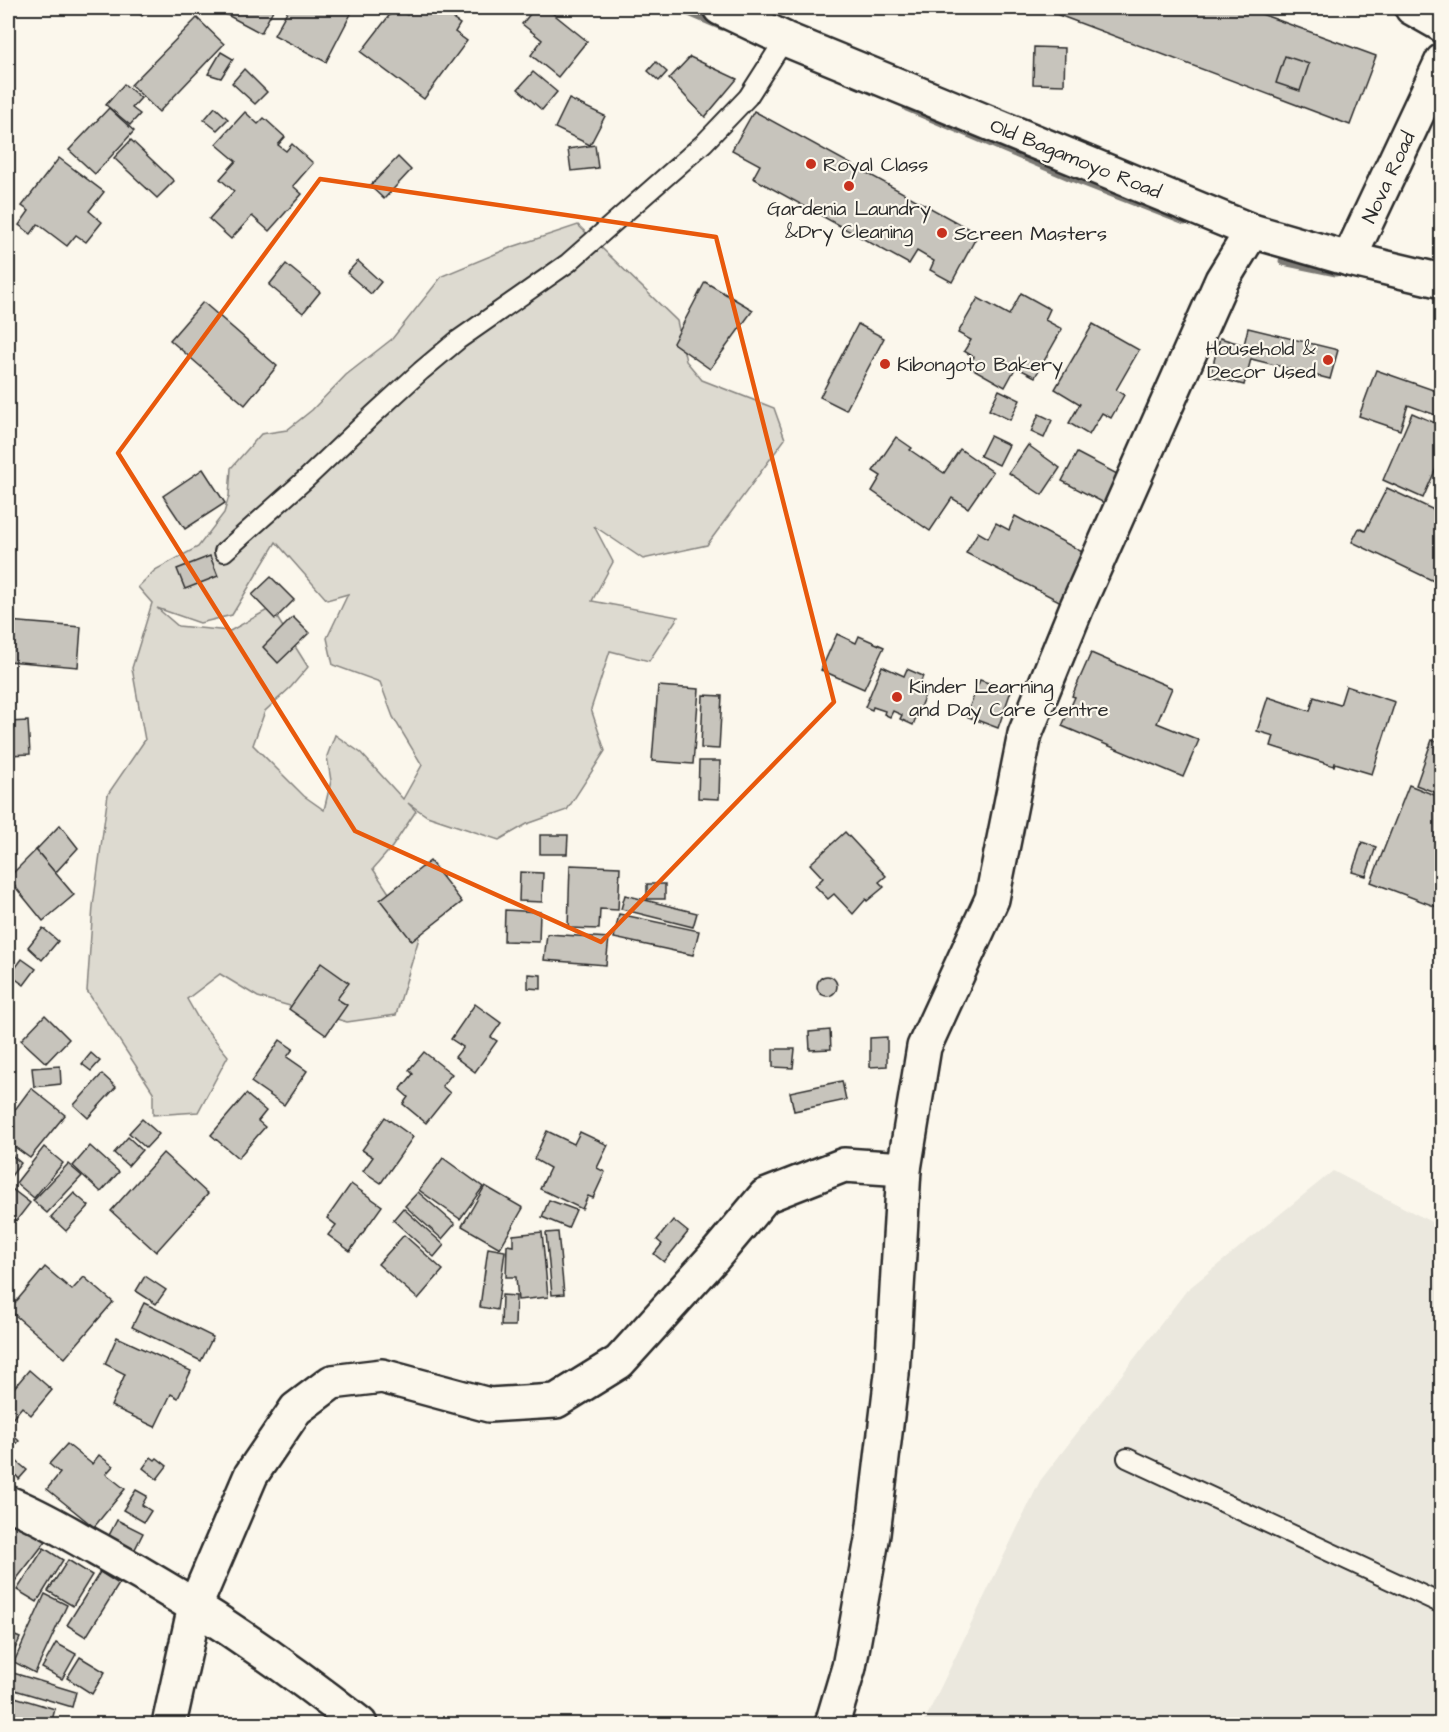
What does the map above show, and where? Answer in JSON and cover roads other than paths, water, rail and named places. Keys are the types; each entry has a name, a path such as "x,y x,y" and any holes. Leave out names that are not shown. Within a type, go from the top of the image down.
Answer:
{"street":[{"name":"Old Bagamoyo Road","path":"720,8 785,39 1252,231 1349,259 1442,281"},
{"path":"1412,8 1442,25"},
{"name":"Nova Road","path":"1349,259 1442,61"},
{"path":"832,1725 849,1667 873,1534 892,1374 904,1169 924,1047 992,898 1025,734 1076,609 1222,280 1252,231"},
{"path":"169,1725 195,1606 250,1475 296,1409 333,1382 382,1376 489,1406 556,1401 619,1362 706,1266 765,1196 844,1165 904,1169"},
{"path":"8,1503 28,1510 195,1606 323,1695 360,1725"}],"lane":[{"path":"224,552 430,363 458,340 568,263 704,143 747,97 785,39"},
{"path":"1126,1458 1442,1604"}],"waterway":[{"path":"680,8 722,26"},
{"path":"907,107 1074,178 1185,221"},
{"path":"1283,261 1336,272"}],"place":[{"name":"Royal Class","path":"811,164"},
{"name":"Gardenia Laundry &Dry Cleaning","path":"849,186"},
{"name":"Screen Masters","path":"942,233"},
{"name":"Household & Decor Used","path":"1328,360"},
{"name":"Kibongoto Bakery","path":"885,364"},
{"name":"Kinder Learning and Day Care Centre","path":"897,697"}]}
